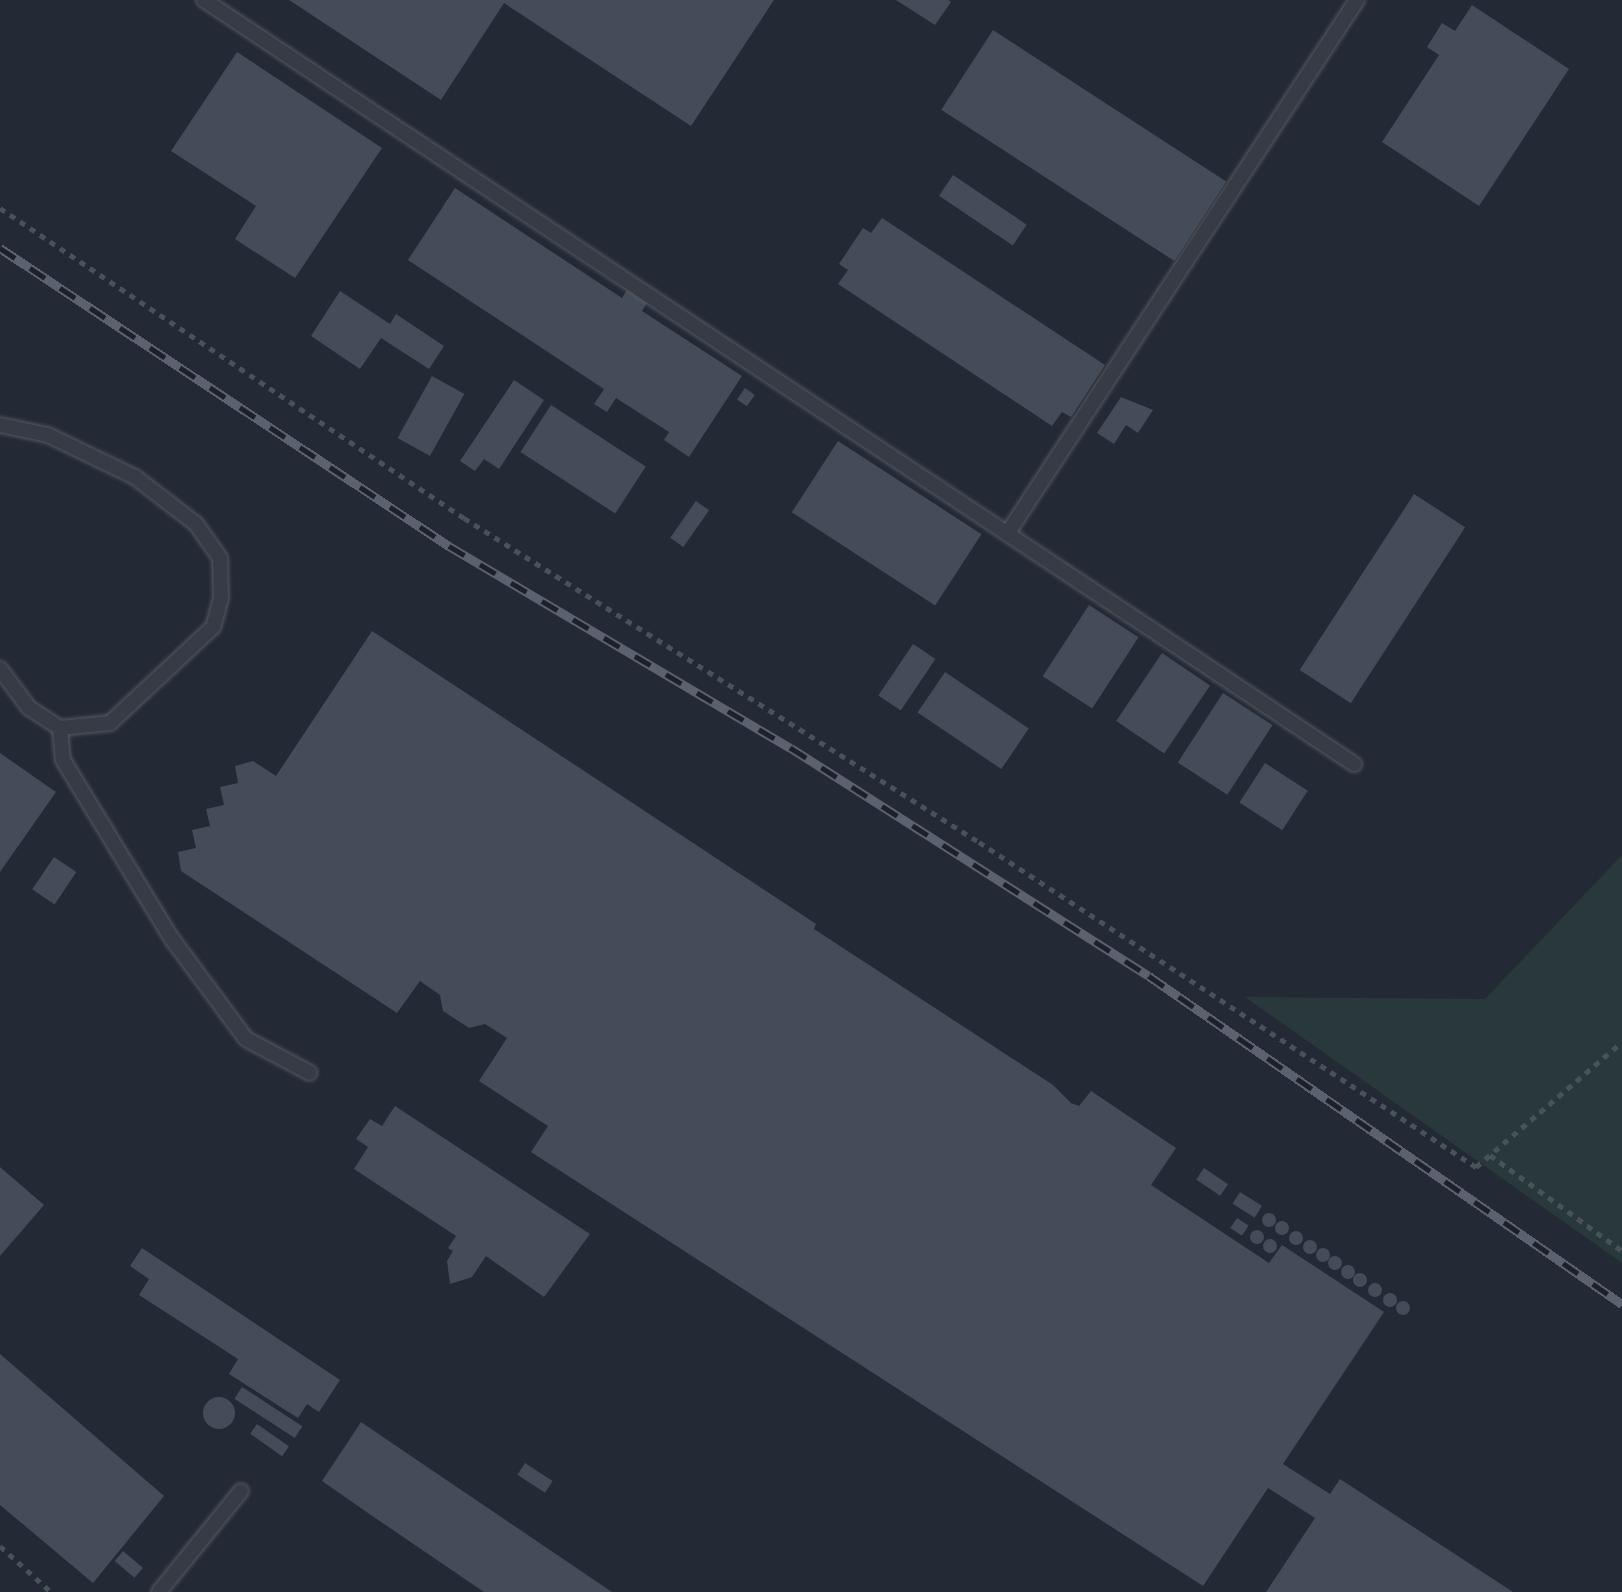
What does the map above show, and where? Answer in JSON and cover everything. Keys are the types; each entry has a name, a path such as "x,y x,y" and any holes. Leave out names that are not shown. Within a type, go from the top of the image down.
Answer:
{"lane":[{"path":"204,0 1009,531 1354,764"},
{"path":"1009,531 1357,0"},
{"path":"0,425 48,435 135,477 196,524 220,558 221,598 213,627 110,723 60,728 29,708 0,669"},
{"path":"60,728 63,760 172,939 246,1039 310,1073"},
{"path":"159,1592 241,1491"}],"path":[{"path":"0,208 464,518 992,850 1476,1167 1622,1042"},
{"path":"1490,1155 1622,1251"},
{"path":"0,1546 51,1592"}],"shaded area":[{"path":"1622,855 1622,1263 1245,997 1485,999"}],"building":[{"path":"289,0 774,0 691,126 504,3 441,100"},
{"path":"896,0 948,0 951,2 935,25"},
{"path":"1472,5 1569,69 1479,206 1382,142 1439,55 1427,47 1442,23 1455,31"},
{"path":"993,30 1226,181 1174,261 941,110"},
{"path":"237,52 382,148 295,278 235,239 256,206 171,151"},
{"path":"953,175 1027,225 1013,245 939,196"},
{"path":"455,188 622,298 627,290 647,303 642,311 742,376 689,457 664,440 669,432 616,398 607,412 594,404 604,389 408,260"},
{"path":"882,218 1105,365 1071,417 1062,412 1052,426 838,284 848,270 839,264 863,228 871,233"},
{"path":"340,291 390,324 396,314 444,346 429,369 381,338 360,369 311,336"},
{"path":"432,376 464,394 430,456 398,438"},
{"path":"514,380 544,400 499,469 484,459 475,471 460,461"},
{"path":"745,388 755,395 747,406 737,399"},
{"path":"1121,397 1153,410 1138,433 1126,425 1114,444 1097,433"},
{"path":"551,405 646,467 615,514 521,452"},
{"path":"838,441 981,534 935,605 792,512"},
{"path":"1414,494 1465,527 1351,703 1300,670"},
{"path":"696,501 709,510 683,547 670,538"},
{"path":"1089,605 1138,637 1092,708 1043,676"},
{"path":"372,631 816,924 814,929 1053,1085 1071,1103 1079,1106 1091,1091 1176,1148 1151,1185 1269,1263 1282,1245 1384,1312 1283,1464 1330,1494 1340,1479 1513,1592 1266,1592 1315,1518 1268,1488 1203,1586 531,1152 548,1126 479,1081 507,1038 485,1024 469,1028 443,1011 440,995 420,981 397,1013 181,871 178,852 196,848 192,830 210,826 206,809 224,805 220,787 238,783 235,766 253,761 276,776"},
{"path":"913,644 935,659 901,710 878,695"},
{"path":"1162,653 1210,685 1164,753 1116,721"},
{"path":"945,672 1029,728 1001,769 918,713"},
{"path":"1223,693 1272,725 1227,795 1178,763"},
{"path":"0,753 56,792 0,872"},
{"path":"1265,763 1308,791 1282,830 1239,802"},
{"path":"54,857 76,872 55,904 32,889"},
{"path":"395,1106 590,1234 544,1297 486,1256 472,1277 450,1284 447,1261 453,1251 448,1248 456,1236 354,1169 368,1147 356,1139 370,1119 382,1126"},
{"path":"0,1167 44,1205 0,1256"},
{"path":"1204,1168 1228,1184 1220,1196 1196,1180"},
{"path":"1240,1192 1262,1206 1255,1218 1233,1204"},
{"path":"1269,1213 1276,1220 1269,1227 1262,1220"},
{"path":"1237,1218 1249,1226 1242,1236 1230,1228"},
{"path":"1282,1221 1289,1228 1282,1235 1275,1228"},
{"path":"1257,1230 1264,1237 1257,1244 1250,1237"},
{"path":"1296,1231 1303,1238 1296,1245 1289,1238"},
{"path":"1270,1239 1277,1246 1270,1253 1263,1246"},
{"path":"1310,1240 1317,1247 1310,1254 1303,1247"},
{"path":"142,1248 340,1380 319,1412 307,1404 298,1418 229,1374 238,1359 139,1295 149,1279 130,1266"},
{"path":"1323,1248 1330,1255 1323,1262 1316,1255"},
{"path":"1335,1256 1342,1263 1335,1270 1328,1263"},
{"path":"1348,1265 1355,1272 1348,1279 1341,1272"},
{"path":"1360,1273 1367,1280 1360,1287 1353,1280"},
{"path":"1375,1283 1382,1290 1375,1297 1368,1290"},
{"path":"1390,1293 1397,1300 1390,1307 1383,1300"},
{"path":"1403,1301 1410,1308 1403,1315 1396,1308"},
{"path":"0,1354 164,1496 93,1583 0,1505"},
{"path":"242,1387 302,1426 295,1438 234,1399"},
{"path":"219,1397 231,1401 235,1413 231,1425 219,1429 207,1425 203,1413 207,1401"},
{"path":"361,1422 612,1592 484,1592 322,1481"},
{"path":"257,1424 289,1446 282,1456 250,1434"},
{"path":"525,1463 553,1481 545,1493 517,1475"},
{"path":"123,1551 143,1568 135,1578 115,1561"}],"railway":[{"path":"0,248 449,546 791,748 1149,976 1622,1304"}]}
